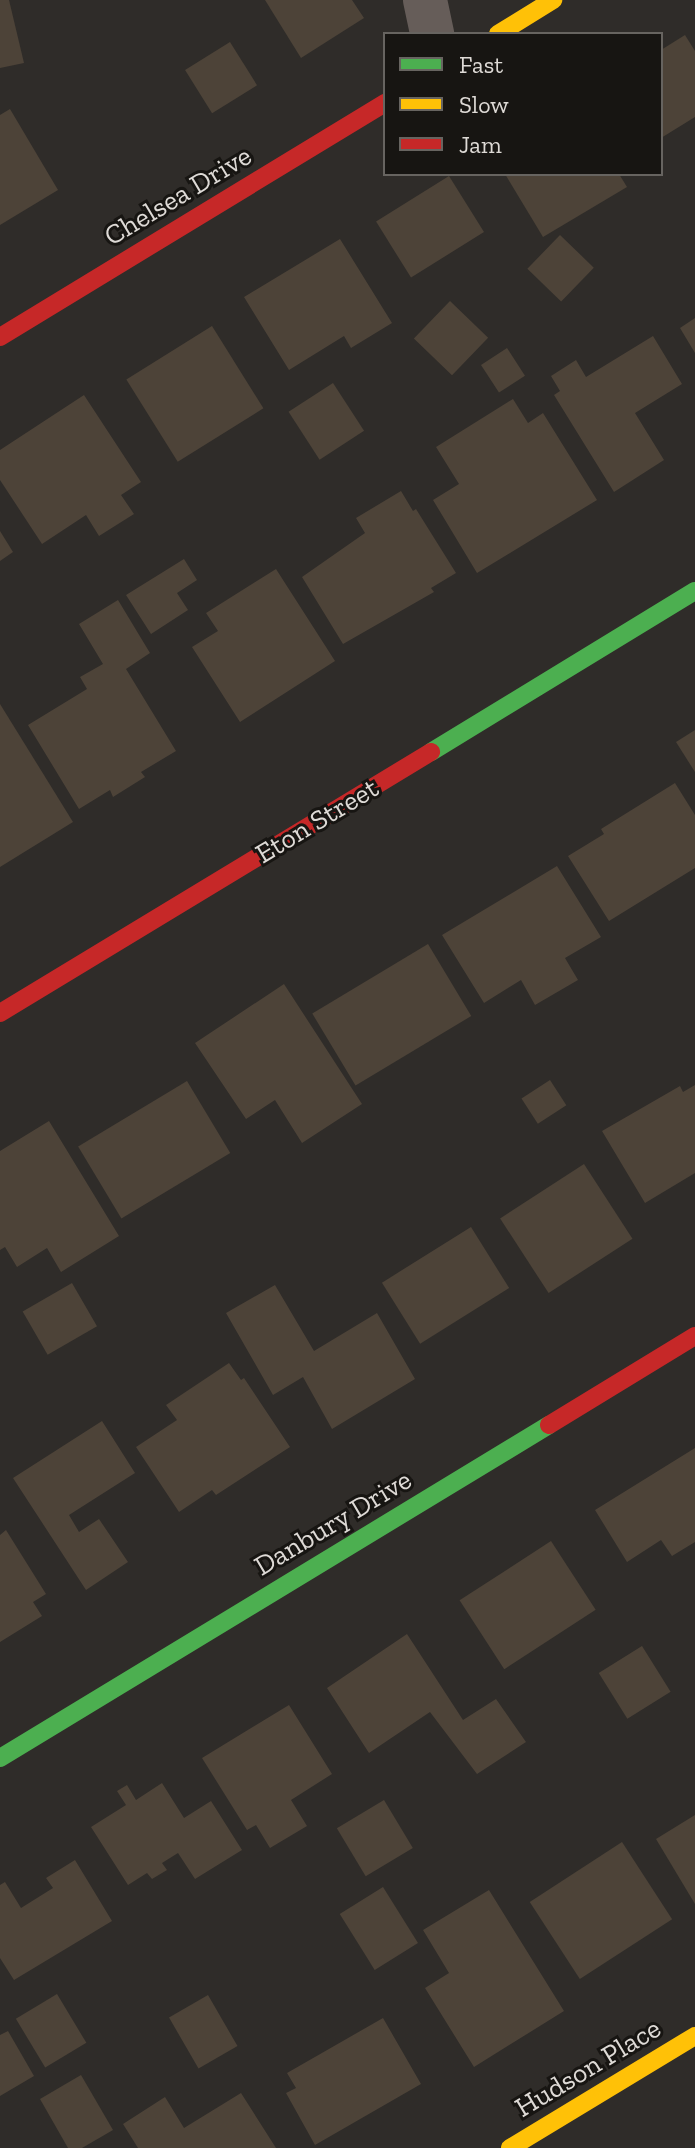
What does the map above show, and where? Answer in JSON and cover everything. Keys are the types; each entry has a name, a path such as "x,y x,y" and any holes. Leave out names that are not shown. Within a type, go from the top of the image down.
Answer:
{"street":[{"path":"425,0 432,32"},
{"path":"501,32 553,0"},
{"name":"Chelsea Drive","path":"0,337 383,104"},
{"name":"Eton Street","path":"0,1013 695,591"},
{"name":"Eton Street","path":"634,629 695,602"},
{"name":"Danbury Drive","path":"0,1758 695,1336"},
{"name":"Hudson Place","path":"510,2148 695,2036"}],"building":[{"path":"0,0 9,0 24,63 0,68"},
{"path":"265,0 352,0 364,18 301,58"},
{"path":"685,35 695,51 695,117 663,137 663,49"},
{"path":"230,42 257,85 212,113 185,70"},
{"path":"10,109 58,190 0,225 0,115"},
{"path":"449,176 484,232 411,278 376,222"},
{"path":"506,176 620,176 627,187 543,237"},
{"path":"560,235 594,268 561,301 527,269"},
{"path":"340,239 392,323 351,348 344,336 289,370 244,297"},
{"path":"450,301 488,338 452,375 414,338"},
{"path":"695,318 695,353 680,328"},
{"path":"212,326 263,408 178,462 126,380"},
{"path":"653,336 682,384 635,413 664,460 614,492 554,395 560,391 551,376 576,360 586,377"},
{"path":"507,348 525,376 499,393 481,365"},
{"path":"333,383 364,431 320,460 289,412"},
{"path":"84,395 141,482 121,495 134,514 99,536 86,515 42,544 0,480 0,450"},
{"path":"513,399 528,423 543,413 597,500 477,573 433,500 459,484 436,447"},
{"path":"401,491 413,511 416,509 456,573 431,588 434,592 343,644 302,577 365,533 356,518"},
{"path":"0,531 13,552 0,561"},
{"path":"184,559 197,580 177,593 188,610 151,634 126,595"},
{"path":"276,569 335,661 240,722 192,647 218,631 206,613"},
{"path":"118,600 150,653 126,669 176,751 141,772 145,777 113,797 110,790 79,809 28,725 87,689 80,677 103,664 79,624"},
{"path":"0,704 73,822 0,867"},
{"path":"695,730 695,772 676,742"},
{"path":"675,783 695,815 695,868 609,921 568,856 604,834 601,829"},
{"path":"557,866 601,937 565,958 578,980 535,1005 521,980 484,1003 442,935"},
{"path":"428,944 471,1016 356,1086 312,1014"},
{"path":"284,984 362,1104 302,1143 275,1100 246,1119 195,1043"},
{"path":"550,1080 566,1105 538,1124 521,1099"},
{"path":"187,1081 230,1153 121,1218 78,1146"},
{"path":"695,1085 695,1173 645,1203 602,1131 680,1086 683,1092"},
{"path":"49,1121 119,1236 61,1272 47,1248 17,1267 5,1247 0,1250 0,1151"},
{"path":"584,1164 632,1239 549,1293 500,1218"},
{"path":"471,1227 509,1288 420,1344 382,1283"},
{"path":"72,1283 97,1326 48,1355 23,1312"},
{"path":"275,1285 314,1351 377,1313 415,1379 332,1429 303,1377 273,1395 226,1313"},
{"path":"229,1363 241,1380 244,1378 290,1447 216,1495 212,1490 179,1512 136,1447 177,1420 166,1405"},
{"path":"102,1421 135,1473 69,1515 79,1532 99,1519 128,1562 86,1590 13,1478"},
{"path":"695,1448 695,1542 672,1556 661,1540 627,1562 595,1510"},
{"path":"6,1530 46,1594 33,1602 42,1616 0,1642 0,1535"},
{"path":"551,1541 596,1610 504,1669 460,1600"},
{"path":"407,1634 463,1720 496,1699 526,1742 477,1774 430,1712 369,1753 327,1688"},
{"path":"642,1646 671,1692 627,1719 599,1673"},
{"path":"289,1705 332,1774 291,1800 307,1826 270,1848 256,1825 247,1830 202,1758"},
{"path":"162,1783 184,1818 211,1801 242,1850 195,1879 178,1853 162,1863 167,1870 152,1879 147,1873 128,1885 91,1827 126,1805 117,1791 127,1785 136,1800"},
{"path":"384,1800 413,1848 366,1876 337,1828"},
{"path":"695,1815 695,1904 656,1839"},
{"path":"622,1842 672,1919 580,1979 530,1902"},
{"path":"75,1860 112,1921 14,1980 0,1958 0,1885 5,1882 21,1908 53,1888 46,1878"},
{"path":"383,1887 418,1943 375,1970 340,1914"},
{"path":"489,1890 564,2011 474,2067 425,1988 449,1973 423,1930"},
{"path":"57,1994 86,2043 45,2068 16,2019"},
{"path":"208,1995 238,2046 199,2069 169,2018"},
{"path":"383,2018 421,2084 315,2145 286,2093 296,2088 287,2073"},
{"path":"8,2031 34,2076 0,2096 0,2035"},
{"path":"81,2075 113,2130 82,2148 68,2148 40,2099"},
{"path":"241,2093 276,2148 138,2148 123,2124 165,2097 184,2128"}],"traffic: fast":[{"path":"431,752 695,591"},
{"path":"0,1758 549,1425"}],"traffic: slow":[{"path":"501,32 553,0"},
{"path":"510,2148 695,2036"}],"traffic: jam":[{"path":"0,337 383,104"},
{"path":"0,1013 431,752"},
{"path":"549,1425 695,1336"}]}
